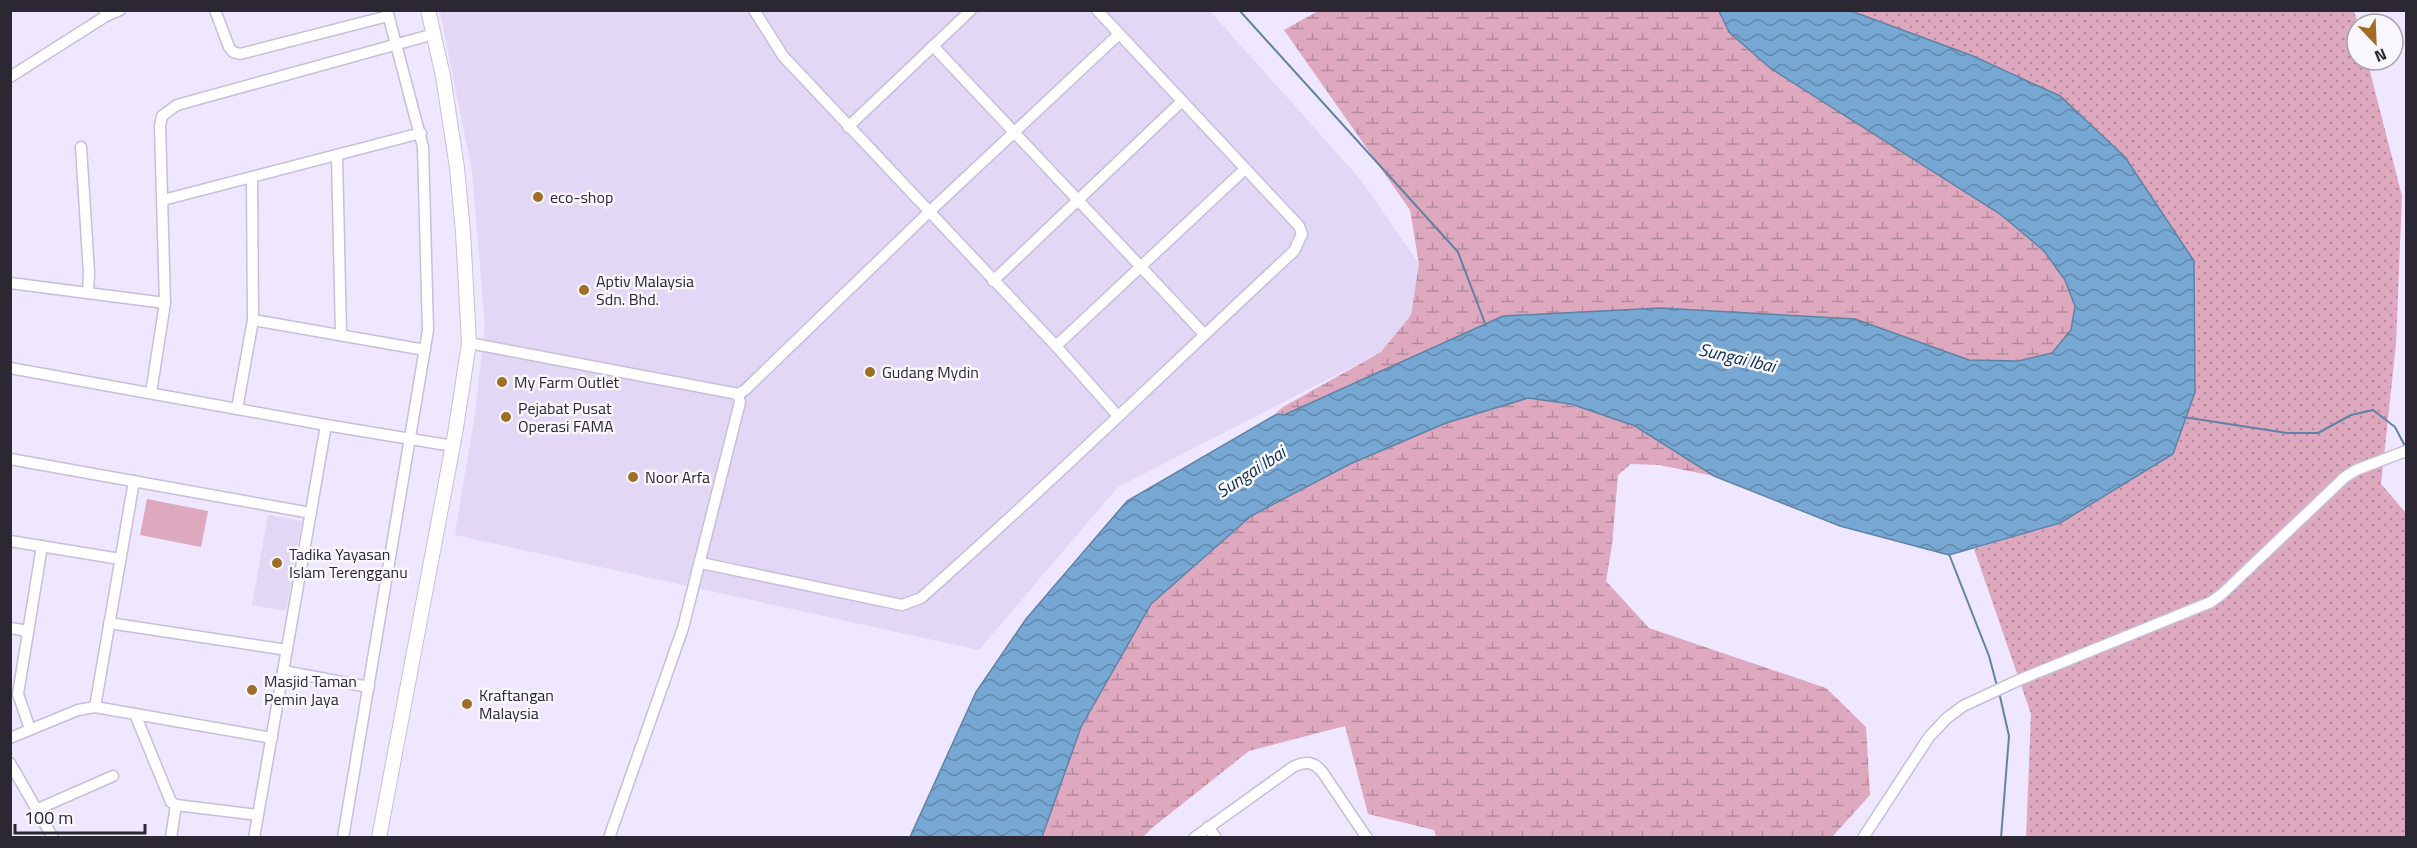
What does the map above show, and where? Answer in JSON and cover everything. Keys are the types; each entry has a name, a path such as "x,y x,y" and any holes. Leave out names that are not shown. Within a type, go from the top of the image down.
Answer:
{"street":[{"path":"10,77 105,13 120,10"},
{"path":"215,10 229,47 232,52 240,54 388,13 421,133 428,330 343,837"},
{"path":"379,837 453,446 469,343 457,168 428,10"},
{"path":"754,10 783,56 928,213 1056,346 1118,416"},
{"path":"848,128 971,10"},
{"path":"701,563 902,605 912,603 921,598 1014,516 1294,251 1302,234 1299,226 1097,10"},
{"path":"151,393 165,303 160,126 162,116 167,110 177,105 394,37 434,34"},
{"path":"738,394 761,375 928,213 1119,34"},
{"path":"933,46 1204,334"},
{"path":"993,281 1182,101"},
{"path":"163,200 421,133"},
{"path":"81,147 89,273 88,293"},
{"path":"337,155 341,334"},
{"path":"1056,346 1245,169"},
{"path":"237,409 254,321 252,177"},
{"path":"10,283 165,303"},
{"path":"254,321 425,350"},
{"path":"469,343 738,394"},
{"path":"10,368 453,446"},
{"path":"609,837 680,639 740,402 738,394"},
{"path":"254,837 326,425"},
{"path":"1863,837 1929,737 1947,718 1980,697 2211,602 2333,487 2356,470 2406,451"},
{"path":"10,459 310,513"},
{"path":"95,707 134,481"},
{"path":"10,541 120,559"},
{"path":"30,729 18,694 42,546"},
{"path":"109,623 287,651"},
{"path":"10,628 28,631"},
{"path":"283,671 369,687"},
{"path":"10,738 78,710 95,707 272,738"},
{"path":"135,714 168,797 177,805 258,815"},
{"path":"1194,837 1293,767 1310,762 1317,765 1323,773 1366,837"},
{"path":"10,763 53,837"},
{"path":"38,809 113,776"},
{"path":"171,837 177,805"},
{"path":"1208,827 1216,837"}],"shaded area":[{"path":"440,11 1210,11 1361,180 1419,264 1411,315 1381,352 1118,487 979,650 455,535 474,421 485,327 472,171"},
{"name":"Tadika Yayasan Islam Terengganu","path":"268,515 302,521 286,611 252,605"}],"green space":[{"path":"1318,11 1719,11 1729,32 1770,68 2000,214 2044,251 2065,280 2075,306 2071,330 2052,353 2018,361 1969,360 1855,319 1279,415 1277,412 1283,407 1381,352 1411,315 1419,264 1410,210 1284,30"},
{"path":"1851,11 2354,11 2345,12 2345,72 2370,72 2402,196 2396,344 2381,484 2406,513 2406,837 2026,837 2031,714 1974,549 2060,523 2173,454 2060,96 1973,56"},
{"path":"1528,398 1571,404 1635,426 1714,476 1659,465 1631,464 1618,475 1612,545 1606,581 1649,628 1826,688 1866,727 1870,795 1832,837 1436,837 1434,830 1368,814 1345,726 1249,751 1143,837 1042,838 1081,727 1151,604 1251,516 1350,464 1446,423"},
{"path":"147,499 208,511 201,547 140,535"}],"water":[{"name":"Sungai Ibai","path":"1719,11 1851,11 1973,56 2060,96 2125,157 2194,261 2195,392 2173,454 2060,523 1949,555 1840,526 1714,476 1635,426 1571,404 1528,398 1446,423 1350,464 1251,516 1151,604 1081,727 1042,837 910,837 976,692 1026,619 1127,501 1277,414 1284,415 1503,316 1660,308 1855,319 1969,360 2018,361 2052,353 2071,330 2075,306 2065,280 2044,251 2000,214 1770,68 1729,32"}],"waterway":[{"path":"1239,10 1458,252 1486,326"},
{"path":"2183,417 2287,433 2318,433 2351,415 2373,410 2395,427 2406,448"},
{"path":"1949,554 1989,656 1997,686"},
{"path":"1999,692 2009,736 2001,838"}],"place":[{"name":"eco-shop","path":"538,197"},
{"name":"Aptiv Malaysia Sdn. Bhd.","path":"584,290"},
{"name":"Gudang Mydin","path":"870,372"},
{"name":"My Farm Outlet","path":"502,382"},
{"name":"Pejabat Pusat Operasi FAMA","path":"506,417"},
{"name":"Noor Arfa","path":"633,477"},
{"name":"Tadika Yayasan Islam Terengganu","path":"277,563"},
{"name":"Masjid Taman Pemin Jaya","path":"252,690"},
{"name":"Kraftangan Malaysia","path":"467,704"}]}
